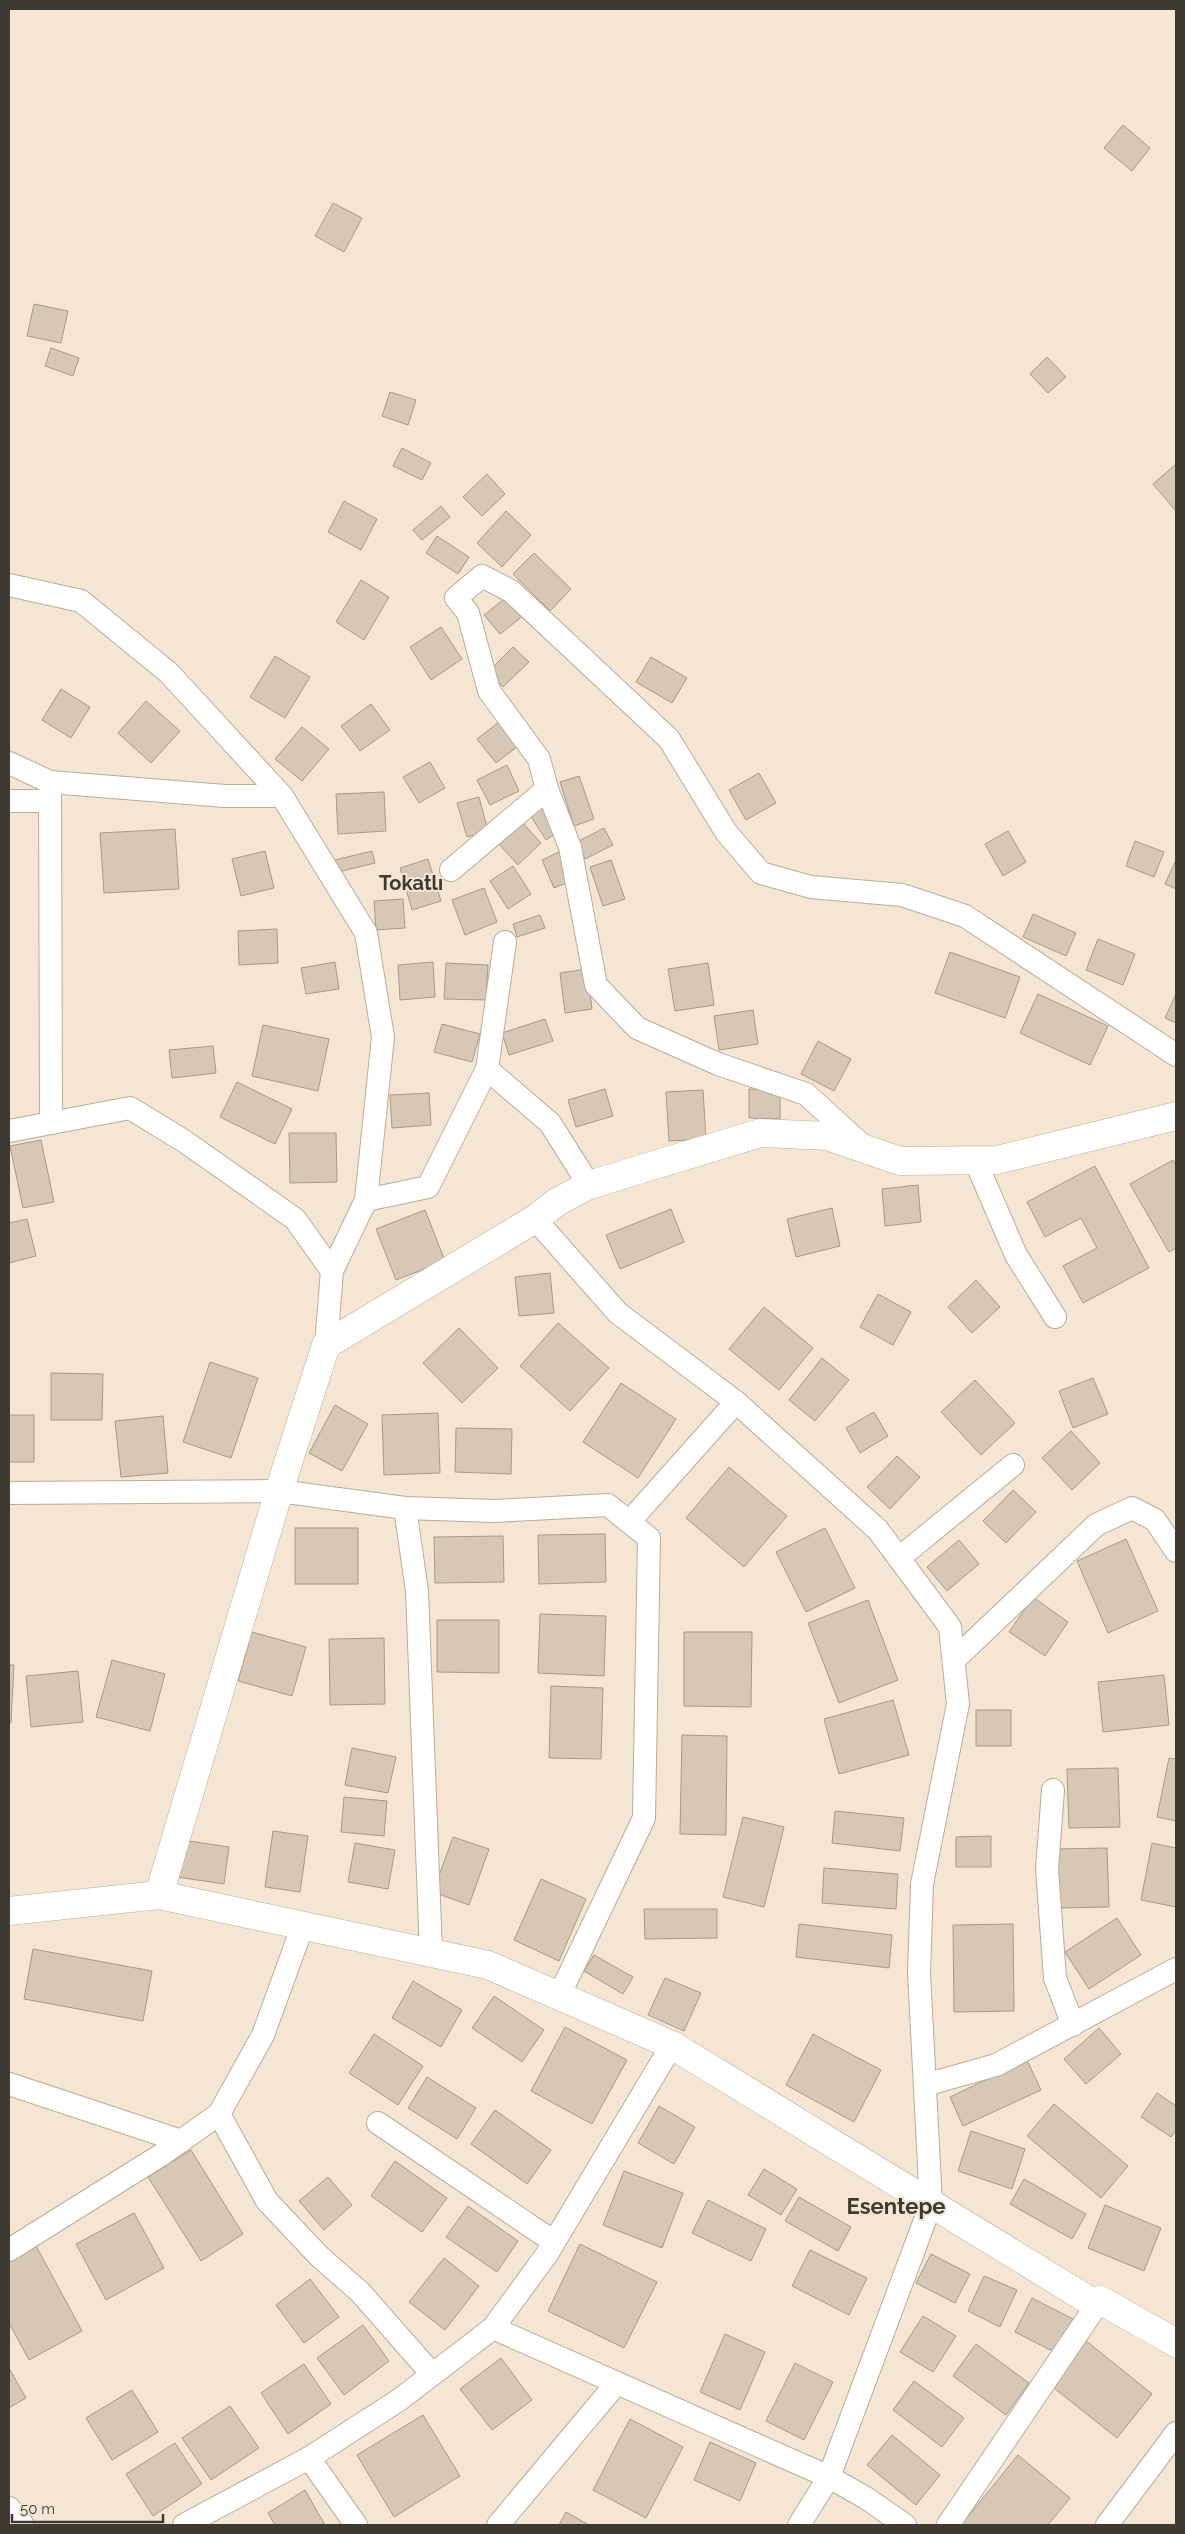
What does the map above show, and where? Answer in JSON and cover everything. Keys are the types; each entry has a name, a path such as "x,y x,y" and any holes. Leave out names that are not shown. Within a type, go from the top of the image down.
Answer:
{"street":[{"path":"868,1150 806,1094 718,1064 637,1028 596,985 570,847 547,789 539,759 489,691 468,613 456,598 482,576 512,591 669,739 726,832 761,873 811,887 902,895 965,916 1176,1055"},
{"path":"9,585 81,601 169,673 282,796 366,933 383,1037 366,1200 332,1271 326,1345 279,1491 159,1895"},
{"path":"9,763 50,792"},
{"path":"451,870 547,789"},
{"path":"9,801 50,792 282,796"},
{"path":"50,792 51,1123"},
{"path":"366,1200 428,1187 488,1069 505,942"},
{"path":"488,1069 550,1123 589,1185"},
{"path":"9,1131 130,1108 184,1141 296,1219 332,1271"},
{"path":"326,1345 535,1219 557,1202 589,1185 760,1133 827,1136 900,1161 998,1160 1176,1116"},
{"path":"975,1160 1016,1255 1055,1317"},
{"path":"535,1219 618,1313 736,1402 878,1530 950,1627 958,1704 922,1884 919,1973 931,2204 829,2477 799,2525"},
{"path":"629,1522 736,1402"},
{"path":"899,1558 1013,1465"},
{"path":"9,1493 279,1491 405,1508 494,1511 608,1505 648,1538 644,1818 559,1996"},
{"path":"405,1508 417,1592 431,1953"},
{"path":"954,1660 1096,1525 1132,1508 1155,1520 1176,1552"},
{"path":"1053,1790 1047,1869 1055,1978 1073,2025"},
{"path":"9,1911 159,1895 488,1965 672,2045 1094,2304 1100,2300"},
{"path":"9,2250 181,2141 219,2114 263,2035 303,1926"},
{"path":"925,2085 996,2064 1176,1969"},
{"path":"184,2525 309,2458 399,2400 493,2328 554,2242 672,2045"},
{"path":"9,2084 181,2141"},
{"path":"219,2114 267,2201 320,2257 360,2292 432,2374"},
{"path":"378,2123 554,2242"},
{"path":"1100,2300 1176,2343"},
{"path":"948,2525 1100,2300"},
{"path":"493,2328 829,2477 866,2498 905,2525"},
{"path":"498,2525 616,2384"},
{"path":"1106,2525 1176,2433"},
{"path":"309,2458 356,2525"},
{"path":"9,2508 23,2525"}],"building":[{"path":"1123,125 1150,148 1132,171 1104,148"},
{"path":"333,203 362,218 344,252 315,236"},
{"path":"34,304 68,311 61,343 27,336"},
{"path":"51,348 79,358 73,376 45,366"},
{"path":"1047,357 1066,377 1048,393 1030,374"},
{"path":"390,392 416,400 408,425 382,416"},
{"path":"402,448 431,463 422,480 393,466"},
{"path":"1176,464 1176,509 1175,510 1153,484"},
{"path":"487,474 505,494 482,516 463,497"},
{"path":"344,501 377,519 361,550 328,532"},
{"path":"441,506 450,517 422,540 413,530"},
{"path":"506,511 531,535 502,567 477,543"},
{"path":"437,536 469,557 458,574 426,553"},
{"path":"534,553 571,589 550,611 513,574"},
{"path":"361,580 389,597 364,640 336,622"},
{"path":"508,596 523,616 500,634 484,615"},
{"path":"441,627 462,659 431,680 410,647"},
{"path":"513,647 529,662 503,687 488,672"},
{"path":"275,656 310,677 285,718 250,697"},
{"path":"651,657 687,678 672,703 636,682"},
{"path":"61,689 90,707 71,738 42,720"},
{"path":"146,701 180,731 151,763 118,733"},
{"path":"371,704 390,730 360,751 341,726"},
{"path":"499,722 518,746 496,763 477,739"},
{"path":"302,727 329,749 302,781 275,759"},
{"path":"430,762 445,788 419,803 403,777"},
{"path":"507,765 519,791 490,805 477,780"},
{"path":"759,773 776,803 746,820 729,790"},
{"path":"579,776 594,819 574,826 560,782"},
{"path":"384,792 386,831 338,834 336,794"},
{"path":"479,797 488,831 467,837 457,803"},
{"path":"543,807 559,831 546,840 530,815"},
{"path":"522,822 541,843 518,865 498,843"},
{"path":"604,828 613,845 585,859 577,842"},
{"path":"175,829 179,889 104,893 100,833"},
{"path":"1008,831 1026,862 1003,876 985,844"},
{"path":"1135,841 1164,852 1154,877 1126,866"},
{"path":"265,851 274,888 241,896 232,859"},
{"path":"372,851 375,863 338,872 335,860"},
{"path":"559,852 571,881 554,888 542,860"},
{"path":"428,859 441,901 412,910 400,868"},
{"path":"611,860 625,899 603,906 590,867"},
{"path":"1176,863 1176,889 1165,884"},
{"path":"513,866 531,894 508,909 490,881"},
{"path":"484,888 497,922 465,935 452,900"},
{"path":"403,899 405,928 376,930 374,901"},
{"path":"1033,914 1076,933 1066,956 1023,937"},
{"path":"540,915 545,928 517,937 513,924"},
{"path":"277,929 278,963 239,965 238,931"},
{"path":"1098,939 1135,954 1123,985 1086,970"},
{"path":"950,952 1020,977 1005,1018 935,993"},
{"path":"335,962 339,989 306,994 301,968"},
{"path":"433,962 435,997 400,1000 398,965"},
{"path":"446,963 488,965 486,1000 444,999"},
{"path":"708,963 714,1005 675,1011 668,969"},
{"path":"587,969 592,1009 565,1013 560,973"},
{"path":"1038,994 1108,1026 1090,1065 1020,1033"},
{"path":"1176,994 1176,1023 1165,1018"},
{"path":"753,1010 758,1044 719,1050 714,1016"},
{"path":"545,1019 553,1041 509,1055 502,1033"},
{"path":"442,1024 480,1034 472,1062 434,1052"},
{"path":"263,1025 329,1039 318,1091 252,1076"},
{"path":"818,1041 851,1059 834,1091 801,1074"},
{"path":"213,1046 216,1073 172,1078 169,1050"},
{"path":"237,1082 292,1109 275,1144 220,1117"},
{"path":"605,1089 613,1116 576,1127 568,1100"},
{"path":"749,1089 780,1090 780,1119 749,1118"},
{"path":"703,1090 706,1139 669,1141 666,1092"},
{"path":"429,1093 431,1125 392,1128 390,1095"},
{"path":"289,1133 336,1133 337,1182 290,1183"},
{"path":"41,1140 54,1202 23,1208 10,1146"},
{"path":"1173,1160 1176,1165 1176,1248 1169,1252 1130,1184"},
{"path":"1095,1166 1149,1268 1083,1303 1063,1266 1097,1248 1081,1218 1045,1237 1027,1202"},
{"path":"918,1185 921,1222 885,1226 882,1189"},
{"path":"832,1208 840,1246 796,1257 787,1219"},
{"path":"671,1209 684,1242 620,1269 606,1235"},
{"path":"425,1210 445,1261 396,1280 376,1229"},
{"path":"27,1219 36,1256 9,1263 9,1223"},
{"path":"550,1273 554,1313 519,1316 515,1277"},
{"path":"976,1280 1000,1307 972,1333 948,1307"},
{"path":"878,1294 911,1312 893,1345 860,1327"},
{"path":"764,1307 813,1348 779,1390 729,1349"},
{"path":"558,1323 609,1368 570,1411 520,1366"},
{"path":"459,1328 498,1368 462,1403 423,1363"},
{"path":"822,1358 849,1380 815,1421 789,1400"},
{"path":"210,1362 258,1378 231,1458 183,1442"},
{"path":"51,1373 103,1374 102,1420 51,1420"},
{"path":"1093,1378 1108,1414 1073,1428 1059,1391"},
{"path":"975,1380 1015,1423 981,1455 941,1412"},
{"path":"621,1383 676,1419 638,1478 583,1442"},
{"path":"335,1405 368,1424 342,1471 309,1453"},
{"path":"874,1412 888,1436 860,1453 846,1428"},
{"path":"438,1413 440,1473 384,1475 382,1415"},
{"path":"9,1415 34,1415 34,1462 9,1462"},
{"path":"163,1416 168,1473 121,1477 115,1421"},
{"path":"456,1428 512,1429 511,1474 455,1472"},
{"path":"1071,1431 1100,1463 1072,1490 1042,1458"},
{"path":"897,1456 920,1477 890,1509 867,1487"},
{"path":"729,1467 787,1516 744,1567 686,1518"},
{"path":"1013,1490 1036,1512 1006,1543 983,1521"},
{"path":"295,1528 358,1528 358,1584 295,1584"},
{"path":"825,1528 855,1588 806,1612 776,1552"},
{"path":"605,1534 606,1582 539,1584 538,1535"},
{"path":"503,1536 504,1582 435,1583 434,1537"},
{"path":"1126,1539 1158,1611 1108,1633 1077,1561"},
{"path":"959,1540 979,1564 947,1591 927,1567"},
{"path":"1033,1597 1068,1622 1045,1656 1009,1632"},
{"path":"868,1600 898,1680 839,1703 808,1623"},
{"path":"540,1614 606,1616 604,1676 538,1673"},
{"path":"437,1620 499,1620 499,1673 437,1672"},
{"path":"252,1632 306,1647 292,1696 238,1681"},
{"path":"684,1632 752,1632 751,1707 684,1706"},
{"path":"384,1638 385,1704 330,1705 329,1639"},
{"path":"112,1660 165,1674 150,1731 96,1717"},
{"path":"9,1665 14,1665 11,1723 9,1723"},
{"path":"78,1671 83,1722 31,1727 26,1676"},
{"path":"1164,1675 1169,1725 1103,1732 1098,1682"},
{"path":"551,1686 603,1688 601,1759 549,1758"},
{"path":"893,1700 909,1755 839,1774 824,1719"},
{"path":"976,1710 1011,1710 1011,1746 976,1746"},
{"path":"682,1735 727,1736 726,1835 680,1834"},
{"path":"352,1748 396,1757 388,1793 345,1785"},
{"path":"1169,1758 1176,1759 1176,1821 1157,1817"},
{"path":"1118,1768 1120,1827 1069,1828 1067,1769"},
{"path":"344,1797 387,1801 384,1836 341,1832"},
{"path":"835,1811 904,1818 900,1851 832,1843"},
{"path":"743,1817 784,1827 764,1907 723,1897"},
{"path":"273,1831 308,1836 300,1892 265,1887"},
{"path":"991,1836 991,1867 956,1867 956,1837"},
{"path":"453,1837 489,1849 469,1905 433,1892"},
{"path":"182,1840 229,1847 224,1884 177,1877"},
{"path":"355,1843 395,1850 388,1889 348,1882"},
{"path":"1152,1843 1176,1848 1176,1907 1141,1900"},
{"path":"1107,1848 1109,1907 1058,1908 1057,1849"},
{"path":"824,1868 898,1874 896,1909 822,1903"},
{"path":"541,1879 586,1899 559,1961 514,1940"},
{"path":"644,1909 717,1909 717,1938 645,1939"},
{"path":"1117,1918 1141,1955 1089,1989 1065,1952"},
{"path":"799,1924 892,1935 889,1968 796,1957"},
{"path":"1013,1924 1014,2011 954,2012 953,1925"},
{"path":"33,1949 152,1971 143,2021 24,1999"},
{"path":"594,1955 633,1977 623,1994 584,1971"},
{"path":"665,1978 701,1993 684,2031 648,2015"},
{"path":"413,1981 462,2010 441,2047 392,2018"},
{"path":"494,1996 544,2030 522,2062 472,2028"},
{"path":"565,2027 627,2060 592,2124 531,2091"},
{"path":"1099,2028 1121,2054 1086,2084 1064,2059"},
{"path":"374,2034 423,2066 398,2105 349,2073"},
{"path":"813,2034 881,2070 854,2122 786,2085"},
{"path":"1027,2060 1041,2090 963,2126 950,2097"},
{"path":"427,2077 476,2108 457,2139 408,2108"},
{"path":"1157,2093 1176,2106 1176,2130 1171,2137 1141,2117"},
{"path":"1054,2104 1128,2166 1101,2198 1027,2136"},
{"path":"659,2106 695,2127 674,2164 638,2143"},
{"path":"495,2110 551,2150 527,2184 471,2144"},
{"path":"971,2131 1025,2149 1012,2189 958,2171"},
{"path":"191,2150 243,2234 201,2261 148,2177"},
{"path":"395,2161 447,2198 422,2232 371,2196"},
{"path":"764,2169 797,2189 781,2215 748,2195"},
{"path":"624,2171 683,2193 662,2248 603,2225"},
{"path":"328,2177 352,2205 324,2230 299,2201"},
{"path":"1024,2179 1086,2214 1072,2239 1010,2204"},
{"path":"799,2197 851,2227 838,2251 785,2221"},
{"path":"708,2200 766,2229 751,2261 692,2233"},
{"path":"1105,2205 1161,2228 1144,2271 1088,2248"},
{"path":"468,2206 518,2241 497,2272 446,2237"},
{"path":"134,2213 164,2268 106,2300 76,2244"},
{"path":"35,2244 82,2331 29,2360 9,2323 9,2259"},
{"path":"580,2244 657,2282 624,2348 548,2311"},
{"path":"810,2250 867,2278 849,2315 792,2286"},
{"path":"931,2254 970,2274 955,2303 916,2283"},
{"path":"444,2258 479,2286 445,2330 409,2302"},
{"path":"984,2276 1017,2290 1000,2327 968,2311"},
{"path":"310,2279 339,2317 304,2343 276,2305"},
{"path":"1032,2298 1073,2319 1056,2353 1015,2332"},
{"path":"923,2316 956,2336 933,2372 900,2352"},
{"path":"363,2325 389,2361 344,2395 317,2358"},
{"path":"725,2334 765,2352 740,2410 700,2392"},
{"path":"1085,2340 1152,2394 1117,2438 1050,2385"},
{"path":"976,2344 1029,2383 1006,2415 953,2376"},
{"path":"501,2358 532,2400 492,2430 460,2389"},
{"path":"795,2363 833,2382 804,2440 766,2421"},
{"path":"304,2364 331,2404 288,2434 261,2393"},
{"path":"9,2368 26,2398 9,2408"},
{"path":"914,2381 964,2418 942,2447 893,2410"},
{"path":"132,2390 158,2432 112,2460 86,2418"},
{"path":"230,2406 259,2448 211,2480 182,2438"},
{"path":"423,2415 460,2476 394,2517 357,2455"},
{"path":"630,2419 683,2447 646,2518 593,2490"},
{"path":"892,2435 940,2475 916,2505 867,2465"},
{"path":"710,2442 756,2463 740,2501 694,2480"},
{"path":"175,2443 202,2484 153,2516 126,2474"},
{"path":"1018,2455 1070,2498 1048,2525 961,2525"},
{"path":"305,2490 325,2525 275,2525 268,2513"},
{"path":"566,2512 589,2525 559,2525"}],"district":[{"name":"Tokatlı","path":"411,883"},
{"name":"Esentepe","path":"896,2206"}]}
